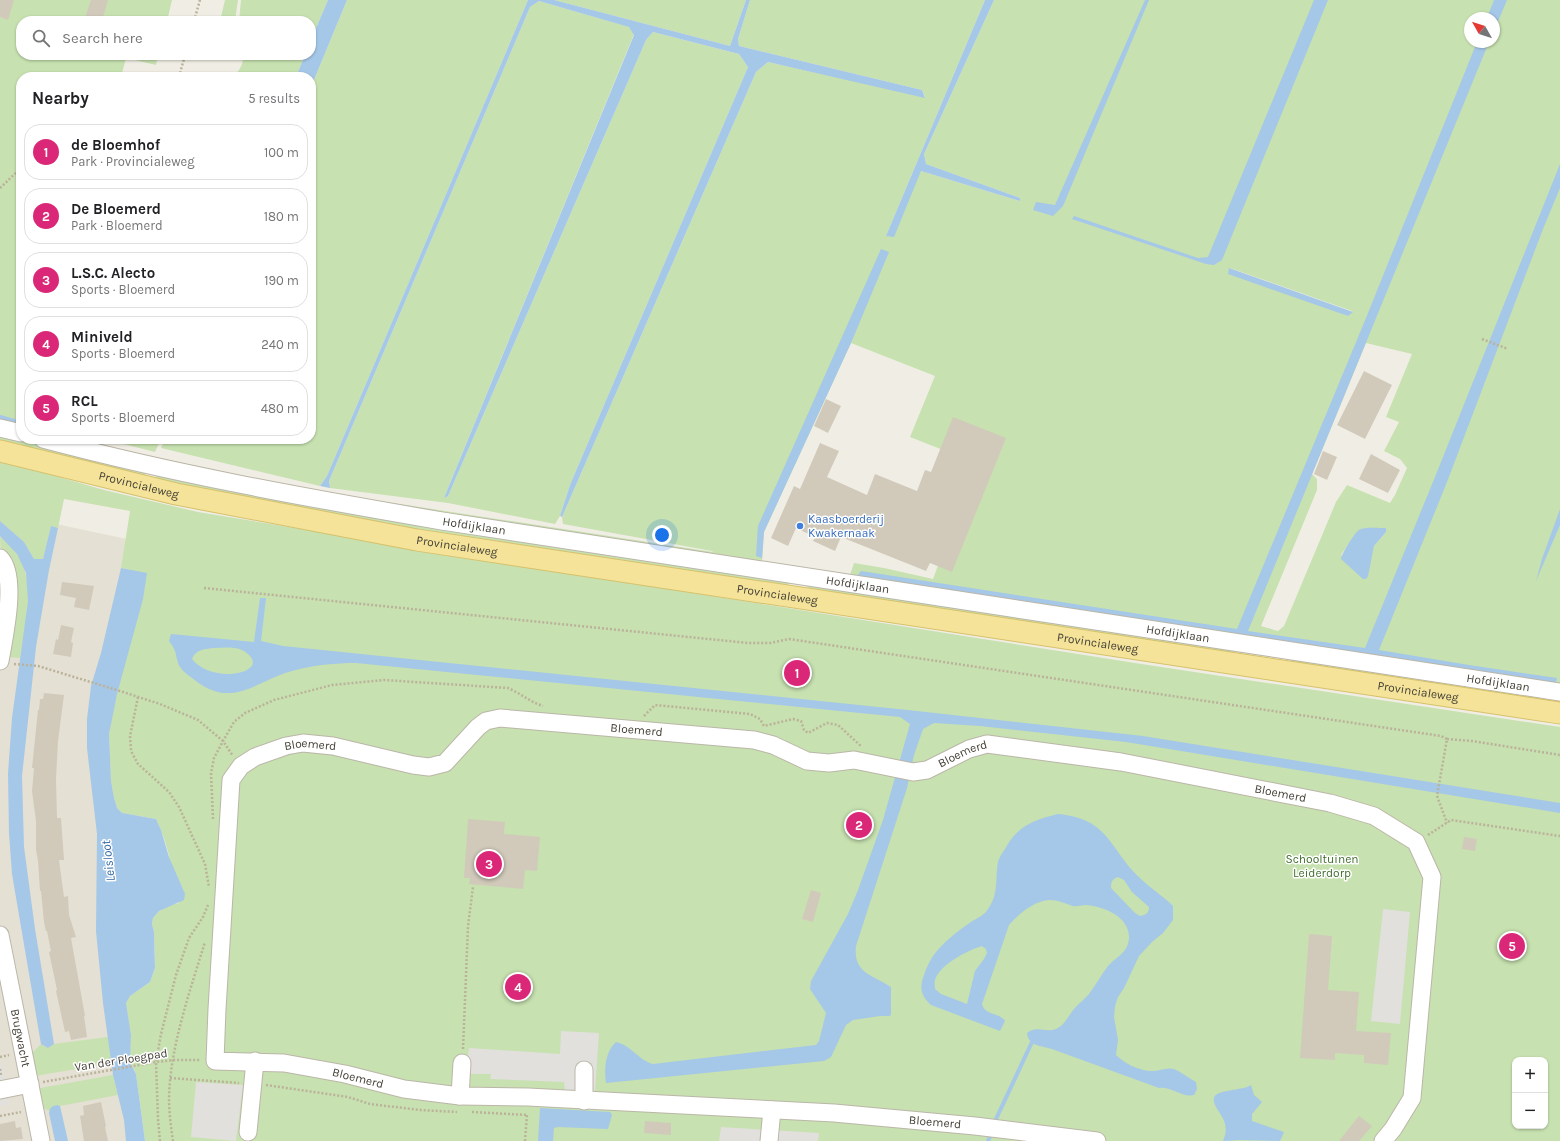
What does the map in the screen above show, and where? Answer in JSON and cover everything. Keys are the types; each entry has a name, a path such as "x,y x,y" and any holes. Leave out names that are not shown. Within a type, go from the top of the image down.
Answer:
{"main road":[{"name":"Provincialeweg","path":"0,451 148,488 417,540 1560,713"}],"street":[{"path":"0,428 16,432"},
{"name":"Hofdijklaan","path":"63,444 205,478 294,496 442,521 1560,692"},
{"path":"148,488 154,466"},
{"path":"0,558 3,561 8,577 9,598 3,622 7,662"},
{"path":"792,596 796,575"},
{"name":"Bloemerd","path":"241,766 255,757 286,746 303,744 333,746 414,765 429,767 445,763 478,727 486,721 500,718 754,740 773,745 807,761 829,763 854,760 913,772 927,770 969,749 988,744 1121,762 1330,803 1374,816 1416,842"},
{"path":"215,1060 232,780 241,766"},
{"path":"1383,1141 1412,1098 1432,877 1416,842"},
{"name":"Brugwacht","path":"0,940 41,1141"},
{"name":"Bloemerd","path":"215,1060 284,1063 345,1074 404,1089 461,1107 528,1097 772,1110 975,1126 1097,1141"},
{"path":"248,1132 255,1061"},
{"path":"461,1107 462,1063"},
{"path":"584,1070 584,1100"},
{"path":"0,1090 30,1084"},
{"path":"769,1141 772,1110"}],"path":[{"path":"195,16 200,0"},
{"path":"180,72 184,60"},
{"path":"0,188 16,173"},
{"path":"1482,339 1508,349"},
{"path":"204,588 748,643 770,643 789,639 1441,736 1447,739 1472,741 1560,754"},
{"path":"7,662 38,666 88,681 138,697 198,720 223,741 241,766"},
{"path":"213,824 211,773 214,758 234,722 245,713 274,700 332,685 384,680 508,688 518,692 535,704 548,707"},
{"path":"138,697 130,736 131,751 138,764 169,792 179,808 205,864 209,889"},
{"path":"641,720 655,704 750,714 760,719 764,726 793,719 801,721 804,730 808,733 827,723 838,725 866,750"},
{"path":"1447,739 1438,796 1447,823"},
{"path":"1416,842 1451,820 1560,836"},
{"path":"462,1063 468,926 473,887"},
{"path":"160,1141 156,1062 161,1034 176,975 189,938 203,917 208,904"},
{"path":"173,1141 169,1099 173,1060 184,1011 207,938"},
{"name":"Van der Ploegpad","path":"30,1084 156,1062 173,1060 215,1060"},
{"path":"170,1078 253,1083 348,1097 370,1104 420,1110 461,1107 527,1115"},
{"path":"525,1141 528,1097"},
{"path":"0,1116 35,1110"}],"shaded area":[{"path":"0,512 150,544 139,660 134,1088 142,1141 0,1141"},
{"path":"1383,909 1410,912 1400,1024 1371,1021"},
{"path":"561,1031 599,1033 595,1092 565,1093 564,1082 490,1079 491,1074 466,1074 469,1048 560,1054"},
{"path":"2,1063 10,1104 0,1106 0,1064"},
{"path":"196,1082 243,1085 236,1141 191,1137"},
{"path":"721,1127 819,1133 818,1141 719,1141"}],"green space":[{"path":"0,0 172,0 168,16 16,16 16,60 125,60 122,72 16,72 16,428 0,423"},
{"path":"225,0 238,0 236,16 221,16"},
{"path":"241,0 328,0 316,28 316,16 239,16"},
{"path":"347,0 528,0 327,476 320,486 161,448 163,444 316,444 316,75"},
{"path":"554,0 746,0 730,46"},
{"path":"750,0 985,0 886,236 921,171 1020,201 1020,198 926,164 924,154 994,0 1560,0 1560,687 377,506 80,444 94,444 308,490 713,552 563,524 562,517 756,72 768,62 925,97 922,90 739,46 738,39","holes":["1230,268 1352,311 1348,316","851,343 935,376 910,437 976,463 933,579 854,563 850,575 762,562 764,532","1366,343 1412,354 1386,417 1399,422 1384,451 1400,459 1407,468 1390,503 1347,485 1336,502 1284,626 1278,631 1261,626 1317,490 1317,479 1312,474","1375,528 1381,528 1386,532 1374,546 1371,557 1341,555 1354,536"]},
{"path":"539,1 630,27 634,34 444,498 448,496 646,40 653,32 739,54 748,67 570,485 560,516 555,524 448,503 330,488 329,481 530,7"},
{"path":"135,60 157,60 156,65"},
{"path":"303,60 298,72 237,72 243,61"},
{"path":"0,433 16,438 16,444 35,444 60,452 146,470 144,479 0,443"},
{"path":"124,444 159,444 155,452"},
{"name":"Schooltuinen Leiderdorp","path":"0,460 104,490 198,512 592,577 1135,663 1560,727 1560,1141 145,1141 136,1074 130,1059 131,1035 126,1003 130,996 150,982 155,968 154,932 152,924 153,918 159,911 179,903 173,871 164,839 156,819 122,813 117,808 111,781 109,734 112,713 121,678 129,569 121,568 130,511 64,499 58,528 51,526 43,560 34,559 24,542 0,521"},
{"path":"157,472 791,579 790,583 785,586 393,529 155,482"},
{"path":"0,536 17,554 27,579 27,619 20,658 7,657"},
{"path":"810,584 1560,696 1560,707 1330,671 1285,659 1234,652 1201,652 820,594 806,586"},
{"path":"108,1037 112,1063 35,1076 32,1053 41,1044 48,1048 54,1044"},
{"path":"113,1075 118,1095 60,1106 57,1105 50,1111 38,1106 35,1089"}],"water":[{"path":"328,0 347,0 316,75 316,72 298,72 303,60 316,60 316,28"},
{"path":"528,0 554,0 730,46 746,0 750,0 738,39 739,46 922,90 925,98 768,62 756,72 562,517 560,516 570,485 748,67 739,54 653,32 646,40 448,496 444,498 634,35 629,27 539,1 530,7 329,481 330,488 320,486 327,476"},
{"path":"985,0 994,0 924,154 926,164 1020,198 1020,201 921,171 894,237 886,236"},
{"path":"1145,0 1149,0 1063,206 1053,216 1033,210 1036,202 1055,205"},
{"path":"1314,0 1328,0 1222,260 1214,265 1206,264 1072,219 1074,216 1198,258 1208,257"},
{"path":"1494,0 1507,0 1500,17 1500,12 1489,12"},
{"path":"1475,48 1487,48 1248,631 1365,648 1560,164 1560,188 1447,482 1379,650 1557,678 1556,683 857,576 861,571 1237,629 1366,318"},
{"path":"881,249 889,252 851,343 764,532 762,558 756,556 758,526"},
{"path":"1229,268 1353,312 1348,316 1228,274"},
{"path":"1560,509 1560,525 1536,581 1542,559"},
{"path":"0,521 24,542 34,559 43,559 51,526 58,528 49,570 36,647 22,776 24,847 35,929 54,1044 48,1048 41,1044 12,874 9,833 8,774 12,718 28,601 26,573 17,554 0,536"},
{"path":"1367,528 1386,528 1386,532 1374,546 1368,576 1366,579 1363,579 1341,559 1352,539 1359,530"},
{"name":"Leisloot","path":"121,568 147,573 143,599 117,694 109,734 111,781 114,798 117,808 122,813 156,819 169,857 185,894 184,900 159,911 153,918 152,924 154,932 155,968 150,982 130,996 126,1003 131,1035 130,1062 136,1074 145,1141 126,1141 124,1120 113,1075 103,1003 96,931 97,834 87,748 87,719 91,686 101,653"},
{"path":"260,598 266,598 261,641 283,646 917,711 1143,736 1560,803 1560,813 1126,742 980,726 934,723 923,729 914,755 907,788 856,946 856,955 861,968 871,976 891,987 890,1016 853,1020 846,1025 831,1057 824,1061 606,1083 605,1073 607,1056 612,1046 616,1042 626,1046 643,1059 653,1064 816,1045 819,1041 826,1013 810,989 811,981 848,914 858,890 883,820 910,724 900,717 356,663 340,663 308,667 279,675 244,690 233,693 221,693 209,689 183,671 169,641 171,634 254,642","holes":["236,648 244,651 253,661 251,666 245,671 224,674 212,672 201,667 192,659 193,656 200,650"]},
{"path":"1058,814 1075,817 1088,822 1099,829 1140,878 1173,906 1173,920 1163,933 1139,956 1124,988 1118,997 1114,1017 1118,1040 1116,1055 1128,1064 1143,1070 1152,1071 1169,1068 1177,1070 1196,1082 1197,1089 1194,1095 1185,1095 1168,1089 1159,1088 1052,1049 1036,1045 1030,1041 1028,1037 1027,1033 1030,1031 1037,1029 1052,1030 1059,1028 1074,1009 1089,994 1108,966 1127,947 1129,935 1123,921 1109,911 1101,908 1085,905 1074,906 1058,901 1047,900 1028,908 1009,925 982,1004 986,1010 999,1016 1005,1021 1000,1031 931,1005 923,995 921,988 922,980 933,956 950,938 987,911 994,898 998,862 1010,841 1027,825","holes":["1118,877 1124,880 1132,892 1149,907 1147,913 1140,916 1135,913 1111,888 1112,881","982,946 986,949 987,953 975,971 967,1004 941,994 935,989 935,980 942,969 955,959"]},
{"path":"1251,1085 1254,1095 1262,1102 1252,1114 1252,1121 1284,1132 1280,1141 1223,1141 1226,1126 1214,1103 1214,1098 1220,1093"},
{"path":"57,1105 60,1106 68,1141 55,1141 49,1113 52,1107"},
{"path":"540,1108 610,1112 612,1115 608,1129 558,1127 554,1128 553,1141 538,1141"}],"building":[{"path":"0,0 14,0 8,20 0,17"},
{"path":"91,0 108,0 103,16 86,16"},
{"path":"1364,371 1392,385 1365,439 1337,425"},
{"path":"826,399 841,406 828,433 814,426"},
{"path":"953,417 1006,438 952,572 930,563 926,571 841,537 835,551 813,541 815,537 796,528 788,546 771,538 794,486 800,489 820,443 839,451 827,477 867,495 875,474 917,491 925,470 931,472"},
{"path":"1323,451 1337,457 1327,480 1314,474"},
{"path":"1371,454 1400,470 1388,493 1359,479"},
{"path":"62,582 94,586 89,610 74,607 76,598 60,595"},
{"path":"61,625 74,628 71,642 73,643 71,657 53,654"},
{"path":"44,693 64,695 58,741 56,779 57,818 61,818 64,860 59,860 64,897 68,896 69,915 76,937 71,938 85,1016 87,1037 71,1040 69,1031 65,1032 56,991 49,952 51,951 44,922 36,850 36,821 32,791 34,768 32,768 38,710 40,699 43,699"},
{"path":"468,819 505,822 504,834 540,837 537,871 525,870 523,889 469,884 470,878 464,878"},
{"path":"1464,837 1477,839 1475,851 1462,849"},
{"path":"811,890 821,893 813,922 802,919"},
{"path":"1309,934 1332,936 1328,990 1359,992 1356,1031 1391,1033 1388,1065 1364,1063 1364,1055 1335,1053 1335,1060 1300,1058"},
{"path":"101,1102 108,1141 84,1141 80,1116 84,1115 83,1106"},
{"path":"1359,1116 1372,1126 1359,1141 1339,1141"},
{"path":"15,1121 16,1128 21,1127 23,1139 0,1141 0,1124"},
{"path":"645,1121 671,1123 671,1135 644,1133"}],"waterway":[{"path":"0,417 16,422"},
{"path":"996,1119 1032,1042"},
{"path":"988,1141 991,1134"}],"place":[{"name":"Kaasboerderij Kwakernaak","path":"800,526"},
{"name":"de Bloemhof","path":"797,673"},
{"name":"De Bloemerd","path":"859,825"},
{"name":"L.S.C. Alecto","path":"489,864"},
{"name":"RCL","path":"1512,946"},
{"name":"Miniveld","path":"518,987"}]}
